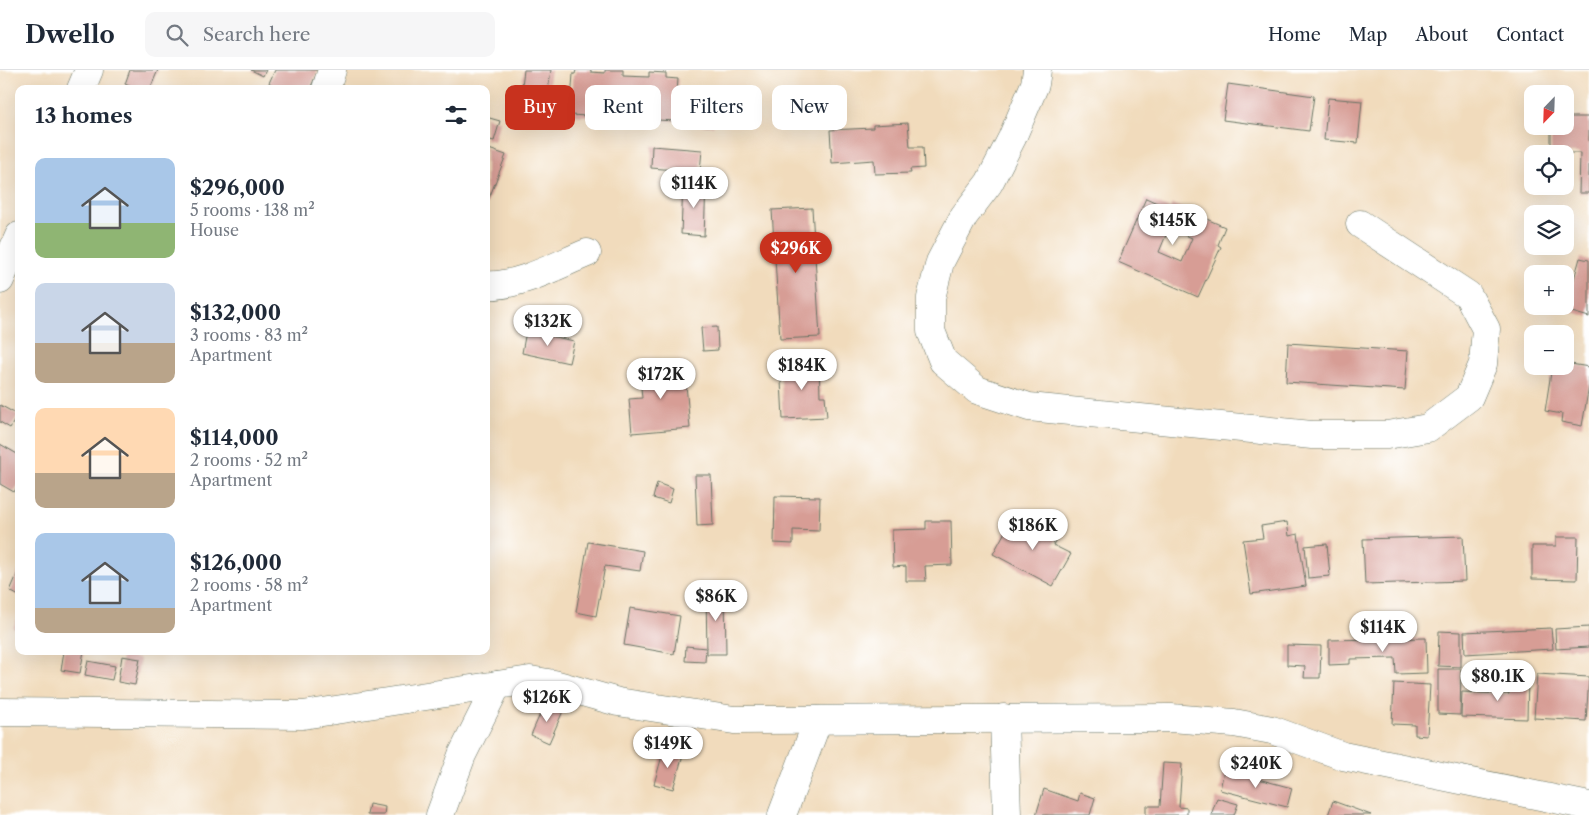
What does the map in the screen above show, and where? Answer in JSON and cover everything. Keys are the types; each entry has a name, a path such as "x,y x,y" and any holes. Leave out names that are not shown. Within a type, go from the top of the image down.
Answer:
{"street":[{"path":"83,85 89,70"},
{"path":"327,85 332,70"},
{"path":"1038,70 1036,84 1012,138 989,183 964,216 940,262 931,298 931,331 943,361 977,390 1029,407 1312,435 1387,435 1428,428 1470,396 1483,364 1486,329 1468,295 1360,224"},
{"path":"0,280 15,245"},
{"path":"490,286 511,283 587,253"},
{"path":"0,712 303,715 530,680 554,684 618,702 734,720 1171,718 1234,723 1272,730 1343,756 1589,806"},
{"path":"440,815 462,755 496,685"},
{"path":"0,691 28,713"},
{"path":"1004,718 1008,815"},
{"path":"782,815 818,720"}],"building":[{"path":"130,70 158,70 152,85 125,84"},
{"path":"251,70 266,70 263,76"},
{"path":"275,70 318,70 312,85 273,85 269,83"},
{"path":"524,70 551,70 549,85 522,85"},
{"path":"576,70 591,70 591,72 605,73 605,70 623,70 623,76 649,77 649,72 666,73 666,78 678,79 678,85 671,85 671,121 661,120 661,85 585,85 585,116 575,115 575,85 572,85 573,74 575,74"},
{"path":"1228,84 1314,96 1309,131 1223,120"},
{"path":"1328,98 1362,101 1358,143 1324,140"},
{"path":"1574,117 1589,117 1589,193 1579,193 1580,153 1574,153 1574,145 1551,145 1551,135 1574,135"},
{"path":"490,118 500,121 494,141 490,140"},
{"path":"908,123 910,147 923,147 924,168 910,169 911,173 875,174 874,160 832,163 830,130 873,128 873,125"},
{"path":"652,146 702,150 700,172 651,168"},
{"path":"490,149 506,155 490,196"},
{"path":"683,183 706,184 704,236 681,234"},
{"path":"1146,198 1170,209 1172,204 1225,227 1218,245 1221,247 1198,297 1118,262","holes":["1169,228 1192,238 1182,262 1159,252"]},
{"path":"812,208 820,337 780,339 772,210"},
{"path":"1580,258 1589,260 1589,317 1574,313 1574,279"},
{"path":"717,327 718,350 703,351 701,328"},
{"path":"526,331 574,341 569,363 522,353"},
{"path":"1288,343 1408,351 1405,390 1286,382"},
{"path":"805,360 805,365 819,364 820,396 825,396 827,417 783,419 780,362"},
{"path":"684,363 690,428 632,433 629,399 642,398 639,367"},
{"path":"1574,364 1589,367 1589,386 1582,426 1561,422 1562,414 1545,411 1551,375 1574,375"},
{"path":"0,405 15,413 15,420 10,428 0,422"},
{"path":"0,444 15,453 15,490 14,492 0,484"},
{"path":"695,475 711,475 713,525 697,526"},
{"path":"657,483 673,489 669,503 653,498"},
{"path":"775,496 820,497 819,531 793,530 793,544 774,543"},
{"path":"1013,517 1037,530 1040,525 1058,535 1053,545 1071,554 1053,586 993,554"},
{"path":"926,521 951,521 952,565 925,566 926,581 906,581 906,566 893,567 892,530 926,529"},
{"path":"1287,522 1289,536 1298,534 1306,586 1251,594 1243,540 1263,538 1261,526"},
{"path":"1463,536 1465,581 1365,584 1363,539"},
{"path":"1556,537 1578,537 1577,580 1532,579 1532,546 1556,546"},
{"path":"588,542 643,551 640,571 605,566 596,616 576,612"},
{"path":"1327,544 1330,576 1308,578 1305,546"},
{"path":"15,579 15,594 10,591"},
{"path":"706,591 725,591 726,654 707,654"},
{"path":"630,608 680,616 674,654 624,645"},
{"path":"1589,627 1589,647 1556,649 1555,629"},
{"path":"1551,628 1553,649 1465,654 1464,632"},
{"path":"1439,631 1461,632 1461,667 1438,666"},
{"path":"1426,638 1427,673 1396,674 1395,658 1350,659 1350,664 1329,665 1329,640"},
{"path":"1287,645 1321,646 1320,678 1304,678 1305,666 1287,665"},
{"path":"686,646 706,648 705,662 685,661"},
{"path":"63,655 83,655 80,673 61,670"},
{"path":"122,656 140,659 135,685 118,682"},
{"path":"88,661 115,666 112,680 85,675"},
{"path":"1438,669 1461,669 1460,715 1438,714"},
{"path":"1537,674 1589,677 1586,721 1534,718"},
{"path":"1509,676 1528,677 1527,719 1461,717 1462,692 1509,694"},
{"path":"1394,683 1430,685 1427,736 1415,735 1415,725 1392,724"},
{"path":"545,703 563,711 549,743 531,735"},
{"path":"664,749 683,755 673,789 654,784"},
{"path":"1163,763 1182,764 1179,807 1187,808 1187,815 1146,815 1146,806 1160,806"},
{"path":"1224,770 1292,788 1287,807 1220,790"},
{"path":"1044,789 1078,801 1080,793 1095,798 1090,815 1036,815"},
{"path":"1217,798 1238,804 1234,815 1211,815"},
{"path":"1333,801 1371,815 1328,815"},
{"path":"369,804 385,807 384,815 367,815"}]}
